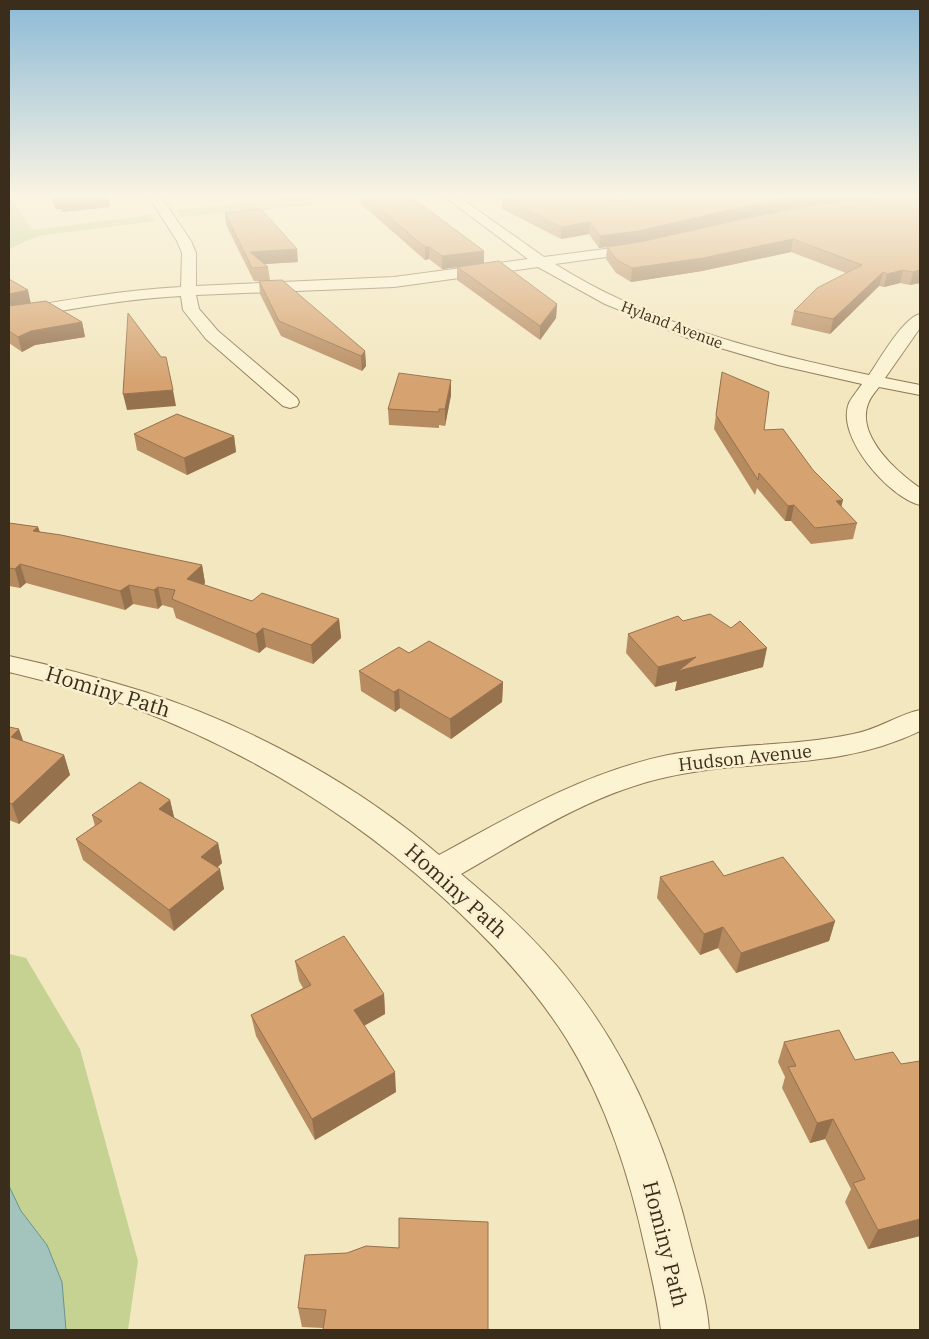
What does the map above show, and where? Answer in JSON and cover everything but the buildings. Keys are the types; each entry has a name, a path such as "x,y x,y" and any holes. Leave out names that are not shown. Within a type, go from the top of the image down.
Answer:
{"street":[{"path":"188,259 188,292 191,310 198,321 290,402"},
{"name":"Hyland Avenue","path":"538,259 601,296 695,336 755,355 920,390"},
{"path":"9,315 78,302 149,294 359,285 566,259"},
{"path":"920,320 909,330 858,404 856,414 857,428 871,454 881,467 920,498"},
{"name":"Hominy Path","path":"9,664 58,674 114,690 184,716 238,740 307,777 374,820 438,871 513,941 562,1000 601,1062 633,1130 662,1214 685,1330"},
{"name":"Hudson Avenue","path":"438,871 571,798 642,772 690,762 723,758 823,751 873,739 920,719"}],"green space":[{"path":"9,954 26,958 80,1049 138,1261 128,1330 66,1330 62,1282 47,1245 21,1211 9,1186"}],"water":[{"path":"9,1186 21,1211 47,1245 62,1282 66,1330 9,1330"}]}
